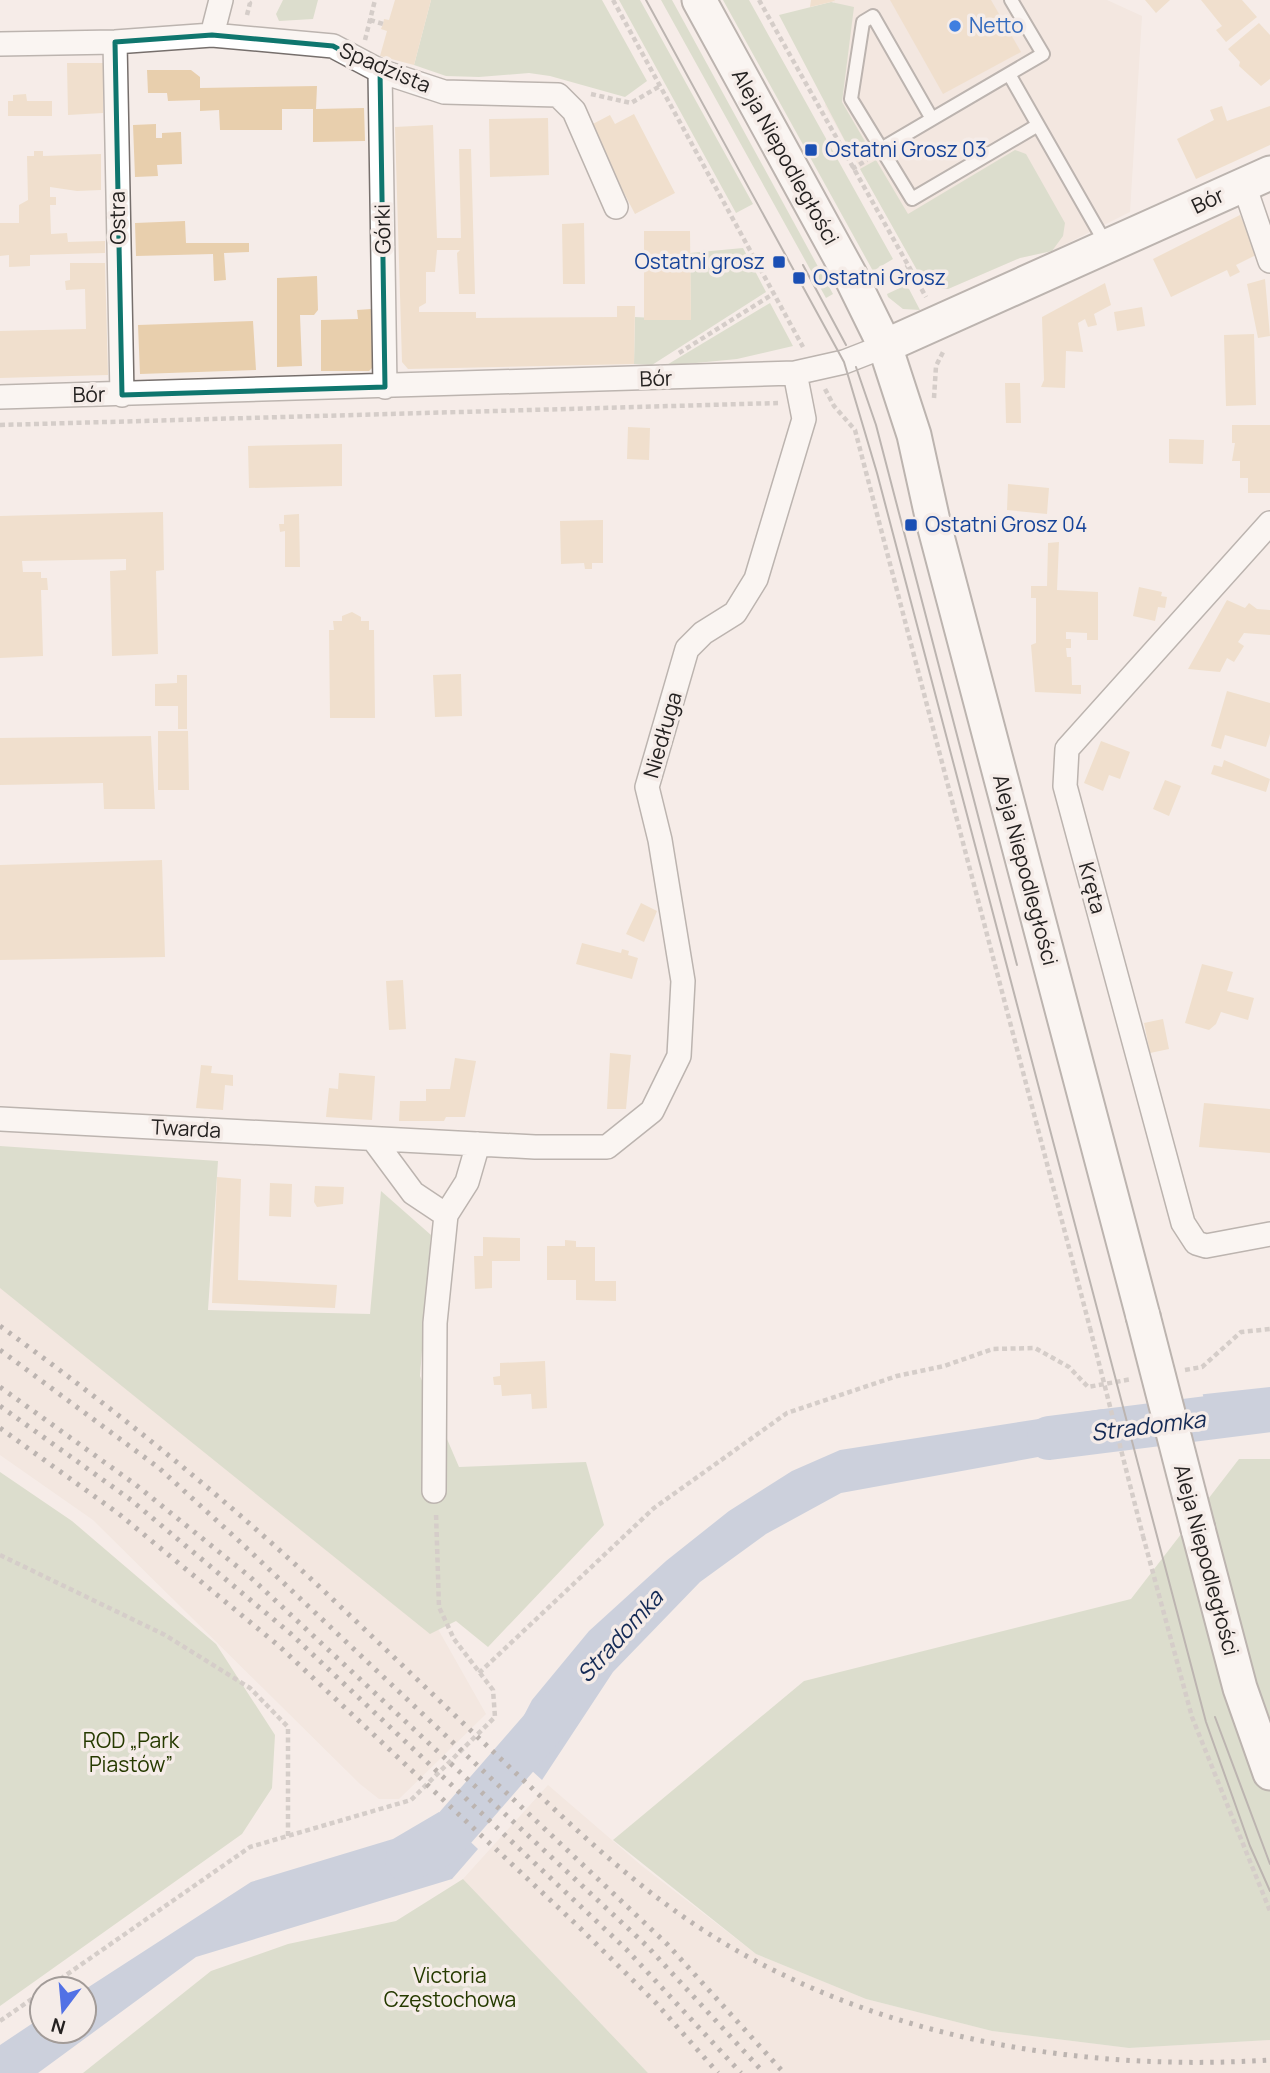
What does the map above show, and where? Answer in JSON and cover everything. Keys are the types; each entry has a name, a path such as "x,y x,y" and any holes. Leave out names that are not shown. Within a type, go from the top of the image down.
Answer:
{"street":[{"path":"212,35 221,0"},
{"name":"Aleja Niepodległości","path":"699,0 850,275 885,346 914,435 933,521 1240,1688 1270,1773"},
{"name":"Spadzista","path":"0,44 115,42 212,35 333,46 380,71 444,92 558,95 574,111 615,207"},
{"name":"Ostra","path":"115,42 122,395"},
{"name":"Górki","path":"380,71 385,387"},
{"path":"1257,179 1270,261"},
{"name":"Bór","path":"0,397 385,387 844,362 1257,179"},
{"name":"Niedługa","path":"607,1147 652,1111 679,1056 683,981 660,840 648,787 687,649 703,633 736,613 756,579 804,419 801,364"},
{"name":"Kręta","path":"1270,523 1067,749 1063,771 1183,1223 1196,1243 1206,1246 1270,1234"},
{"name":"Twarda","path":"0,1119 478,1144 607,1147"},
{"path":"373,1139 413,1194 446,1215"},
{"path":"434,1491 435,1323 446,1215 467,1182 478,1144"}],"lane":[{"path":"878,153 1043,54 1011,0"},
{"path":"932,119 873,16 863,22 851,99 878,153 912,199 1038,125"},
{"path":"1009,74 1108,247"}],"path":[{"path":"613,0 773,294 801,364"},
{"path":"759,0 907,267 931,305"},
{"path":"370,20 383,24"},
{"path":"852,169 878,153"},
{"path":"880,283 907,267"},
{"path":"675,355 773,294"},
{"path":"820,378 834,406 855,430 1192,1717 1270,1911"},
{"path":"0,425 801,402 834,406"},
{"path":"1202,1367 1241,1332 1270,1329"},
{"path":"480,1673 654,1508 787,1413 897,1376 944,1366 993,1349 1035,1348 1069,1367 1088,1387"},
{"path":"65,1975 250,1846 411,1800 495,1717 493,1690 454,1639 439,1607 439,1539 434,1491"},
{"path":"0,1555 165,1635 250,1688 288,1727 288,1836"},
{"path":"0,2021 28,2001"}],"highlighted area":[{"path":"212,35 333,46 380,71 385,387 122,395 115,42"}],"shaded area":[{"path":"834,0 1107,0 1142,16 1130,212 1052,251 1020,258 948,289 926,286 825,106"},
{"path":"0,1275 421,1599 486,1714 399,1799 379,1799 360,1784 93,1520 0,1455"},
{"path":"548,1785 642,1866 756,1954 866,1999 992,2031 1129,2048 1270,2040 1270,2073 648,2073 463,1879"}],"green space":[{"path":"283,0 318,0 313,19 279,21 276,14"},
{"path":"431,0 602,0 647,81 625,97 550,76 529,73 479,77 446,76 414,65"},
{"path":"619,0 640,0 753,204 736,213"},
{"path":"661,0 672,0 833,294 826,298"},
{"path":"723,0 749,0 893,259 873,271"},
{"path":"831,2 854,7 842,102 870,150 854,158 779,15"},
{"path":"1015,150 1026,154 1065,223 1063,236 1052,251 1020,258 948,289 926,286 860,169 876,160 908,214"},
{"path":"743,248 766,292 652,365 634,364 635,317 691,320 690,253"},
{"path":"904,286 909,289 920,310 903,309 888,297 887,294"},
{"path":"770,303 793,346 737,359 665,366"},
{"path":"0,1146 218,1161 208,1310 370,1314 381,1191 431,1235 420,1376 459,1467 586,1462 604,1525 488,1647 456,1621 430,1634 0,1288"},
{"path":"1239,1459 1270,1459 1270,2040 1129,2048 992,2031 866,1999 756,1954 613,1840 804,1681 1131,1599"},
{"name":"ROD „Park Piastów”","path":"0,1472 72,1521 216,1644 275,1735 272,1788 242,1834 44,1975 28,1975 28,1986 0,2006"},
{"name":"Victoria Częstochowa","path":"463,1879 648,2073 83,2073 211,1971 288,1944 396,1921"}],"water":[{"path":"1270,1387 1270,1431 1207,1437 1196,1395"},
{"path":"1103,1409 1110,1444 841,1493 766,1534 700,1582 613,1672 542,1780 507,1748 532,1700 589,1631 666,1561 729,1511 792,1471 840,1450"},
{"path":"439,1812 478,1849 452,1879 196,1957 98,2029 98,1981 251,1882 393,1839"},
{"path":"28,2026 28,2045 76,2045 38,2073 0,2073 0,2045"}],"pier":[{"path":"1202,1391 1213,1440 1204,1439 1193,1396 1194,1392"}],"building":[{"path":"395,0 431,0 414,65 380,56 387,31 381,29 384,19 389,20"},
{"path":"811,0 834,0 835,1 810,7"},
{"name":"Netto","path":"890,0 991,0 1021,52 943,94"},
{"path":"1145,0 1170,0 1156,13"},
{"path":"1201,0 1242,0 1257,17 1226,42 1216,30 1222,26"},
{"path":"1259,23 1270,35 1270,79 1261,86 1239,66 1240,62 1228,49"},
{"path":"67,63 103,63 103,113 68,115"},
{"path":"147,70 191,70 200,77 200,88 317,86 316,109 364,108 365,141 313,142 313,109 282,109 282,130 220,130 219,110 200,111 200,100 168,101 167,93 148,93"},
{"path":"26,94 27,101 52,101 52,116 8,116 8,101 13,101 13,95"},
{"path":"1222,106 1227,121 1270,106 1270,145 1196,179 1177,139 1214,120 1210,110"},
{"path":"634,114 675,193 635,214 589,126 610,115 615,124"},
{"path":"548,118 549,175 490,177 489,119"},
{"path":"156,124 156,138 162,138 162,133 181,132 182,164 157,165 158,176 135,177 133,125"},
{"path":"433,125 437,238 461,238 459,149 471,149 475,294 459,294 457,253 460,250 437,250 435,272 426,272 426,303 419,307 419,312 476,312 476,318 617,317 617,306 635,306 634,364 408,369 402,362 395,127"},
{"path":"34,151 43,151 43,156 101,154 101,190 77,191 50,187 50,197 56,197 56,205 50,205 51,234 67,233 68,242 105,241 105,253 30,255 30,266 9,267 9,255 0,256 0,223 19,223 19,205 28,200 27,156 34,156"},
{"path":"1240,215 1258,254 1236,265 1240,272 1230,277 1227,270 1171,297 1153,259"},
{"path":"185,221 186,243 249,243 249,252 224,253 226,280 214,281 213,254 136,256 135,223"},
{"path":"584,223 585,284 563,284 562,224"},
{"path":"644,231 690,231 691,320 644,320"},
{"path":"70,263 105,263 108,375 0,378 0,331 86,329 85,289 66,290 65,281 70,280"},
{"path":"317,276 318,310 314,315 300,315 302,366 277,367 277,278"},
{"path":"1265,279 1270,336 1258,338 1247,284"},
{"path":"1105,283 1111,305 1094,314 1097,325 1088,327 1085,319 1078,323 1083,352 1066,351 1065,388 1041,387 1044,380 1042,317"},
{"path":"1142,307 1145,326 1117,331 1114,312"},
{"path":"371,309 371,320 374,320 374,366 369,371 321,371 321,320 358,319 357,310"},
{"path":"253,321 256,370 140,374 138,325"},
{"path":"1254,334 1256,405 1226,406 1224,335"},
{"path":"1005,383 1020,383 1021,423 1006,423"},
{"path":"1232,425 1270,425 1270,493 1248,493 1248,478 1240,478 1240,461 1232,461 1235,443 1232,443"},
{"path":"628,427 650,428 649,460 627,459"},
{"path":"1169,439 1204,440 1203,464 1169,463"},
{"path":"342,444 342,486 249,488 248,446"},
{"path":"1008,484 1049,488 1047,514 1007,510"},
{"path":"163,512 164,570 156,571 158,654 112,656 110,571 126,570 126,559 22,561 23,572 41,572 41,578 47,578 48,590 41,590 43,656 0,658 0,516"},
{"path":"299,514 300,567 285,567 285,531 280,532 279,524 284,524 284,515"},
{"path":"603,520 603,563 592,563 592,569 585,569 584,563 561,564 560,521"},
{"path":"1059,542 1057,590 1098,592 1098,640 1087,640 1087,633 1066,632 1066,639 1071,639 1071,648 1066,648 1067,657 1071,657 1072,685 1081,685 1081,694 1035,692 1031,645 1036,643 1036,598 1031,598 1031,586 1047,586 1048,543"},
{"path":"1139,587 1162,592 1161,596 1167,597 1165,608 1158,607 1155,621 1133,616"},
{"path":"1227,600 1245,608 1249,603 1257,609 1270,610 1270,635 1244,633 1238,642 1244,646 1234,662 1227,658 1220,672 1188,669"},
{"path":"352,612 361,617 361,621 369,621 369,630 374,630 375,718 330,718 329,630 334,630 333,621 342,621 342,616"},
{"path":"461,674 462,716 435,717 433,675"},
{"path":"177,675 187,675 187,729 178,729 178,706 155,706 155,684 177,683"},
{"path":"1227,691 1270,703 1270,734 1266,747 1225,735 1221,749 1211,746"},
{"path":"158,731 188,731 189,790 158,790"},
{"path":"151,736 155,809 104,809 103,783 0,785 0,738"},
{"path":"1101,741 1130,752 1120,779 1109,775 1103,791 1084,783"},
{"path":"1224,760 1270,779 1266,792 1211,774 1214,765 1222,767"},
{"path":"1165,780 1181,786 1169,816 1153,809"},
{"path":"162,860 165,957 0,960 0,865"},
{"path":"641,903 657,911 644,942 626,934"},
{"path":"582,943 621,953 622,949 629,951 628,955 638,958 632,979 576,964"},
{"path":"1202,964 1233,972 1227,991 1254,998 1248,1020 1221,1012 1216,1024 1209,1030 1185,1023"},
{"path":"403,980 406,1029 389,1030 386,981"},
{"path":"1163,1019 1169,1049 1150,1053 1144,1023"},
{"path":"610,1053 631,1055 626,1109 607,1109"},
{"path":"455,1058 476,1061 465,1117 446,1117 444,1121 399,1121 400,1101 426,1101 426,1089 450,1089"},
{"path":"201,1065 212,1066 211,1073 233,1075 233,1086 225,1085 223,1110 196,1108"},
{"path":"339,1073 375,1076 372,1120 326,1117 329,1088 338,1089"},
{"path":"1204,1103 1270,1109 1270,1153 1199,1147"},
{"path":"217,1177 241,1179 238,1280 337,1285 335,1308 212,1303"},
{"path":"270,1183 292,1184 291,1217 269,1216"},
{"path":"315,1186 344,1187 343,1204 317,1207 314,1202"},
{"path":"483,1237 520,1238 520,1261 492,1261 492,1288 475,1289 474,1256 483,1256"},
{"path":"565,1240 576,1241 576,1247 595,1247 595,1281 616,1281 616,1301 576,1300 576,1280 547,1280 547,1246 565,1246"},
{"path":"545,1361 547,1408 532,1409 531,1394 502,1396 501,1385 494,1385 493,1377 500,1376 500,1363"}],"waterway":[{"name":"Stradomka","path":"1049,1438 1270,1410"},
{"name":"Stradomka","path":"407,1860 440,1845 556,1712"}],"tram line":[{"path":"646,0 844,362 877,473 1206,1722 1250,1846 1270,1891"},
{"path":"803,265 846,345"},
{"path":"856,367 876,425 1017,965"},
{"path":"1215,1717 1270,1864"}],"railway":[{"path":"0,1326 126,1421 247,1522 622,1869 688,1920 752,1959 821,1992 892,2018 966,2038 1118,2060 1270,2060"},
{"path":"0,1350 159,1468 238,1540 668,1945 784,2073"},
{"path":"0,1387 136,1485 249,1576 647,1946 764,2073"},
{"path":"0,1406 131,1500 291,1634 626,1949 741,2073"},
{"path":"0,1428 119,1514 279,1646 579,1927 656,2003 718,2073"}],"place":[{"name":"Netto","path":"955,26"},
{"name":"Ostatni Grosz 03","path":"811,150"},
{"name":"Ostatni grosz","path":"779,262"},
{"name":"Ostatni Grosz","path":"799,278"},
{"name":"Ostatni Grosz 04","path":"911,525"}]}
